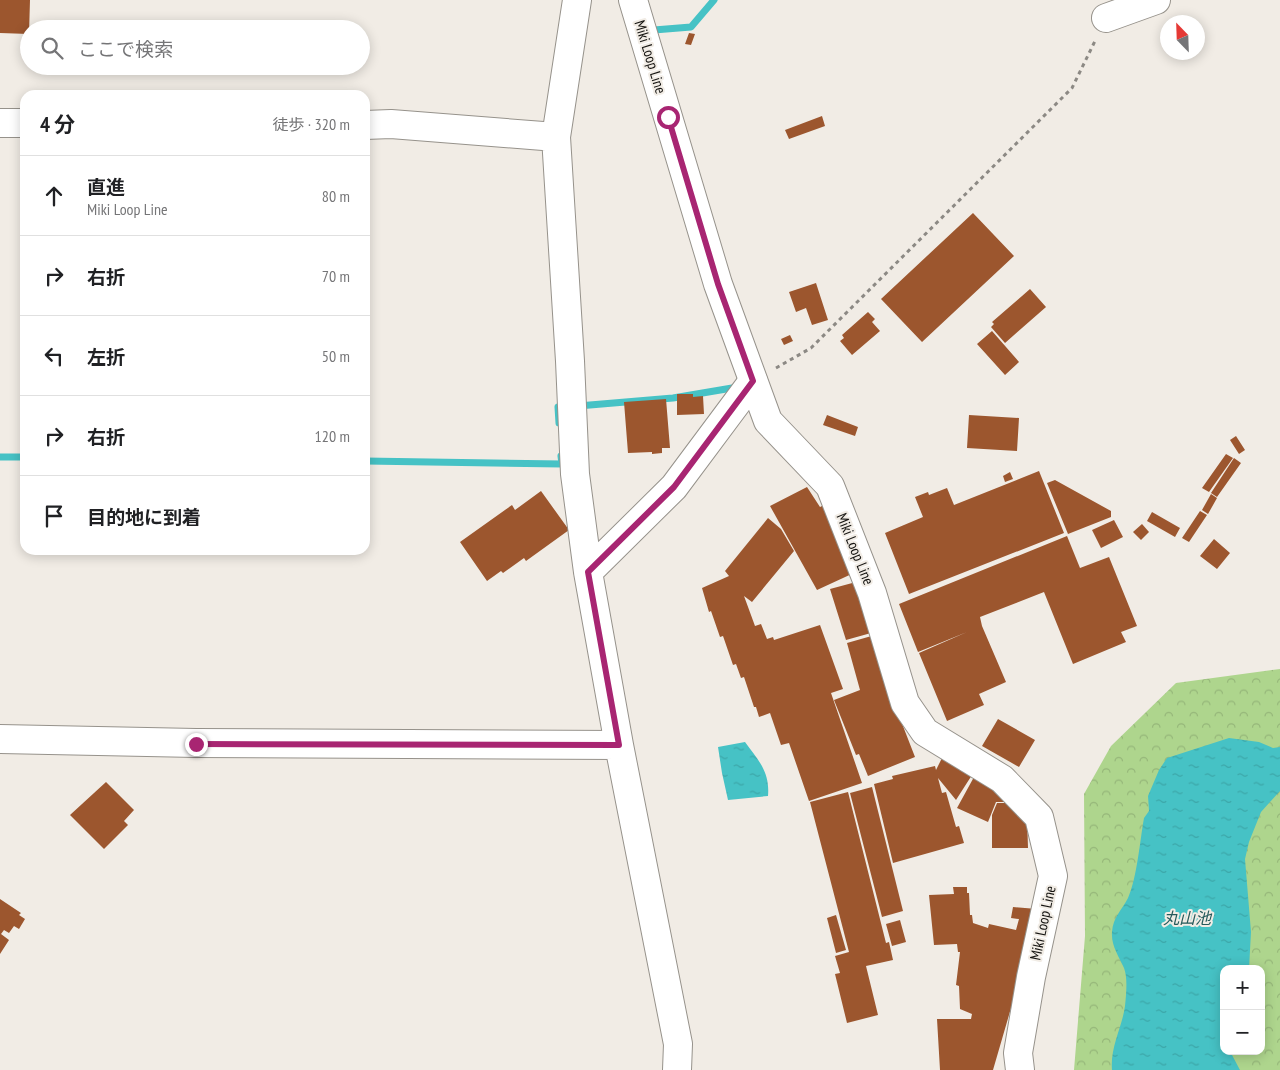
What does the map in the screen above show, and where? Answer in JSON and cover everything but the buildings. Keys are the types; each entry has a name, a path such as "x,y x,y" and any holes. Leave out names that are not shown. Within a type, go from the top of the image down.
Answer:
{"street":[{"path":"577,0 556,138 570,361 574,474 588,572 619,745 678,1044 678,1070"},
{"name":"Miki Loop Line","path":"633,0 718,284 768,421 830,486 872,593 905,703 925,732 1002,779 1039,817 1053,876 1018,1053 1020,1070"},
{"path":"1106,18 1156,0"},
{"path":"0,122 20,123"},
{"path":"370,125 391,124 556,138"},
{"path":"588,572 674,487 753,381"},
{"path":"0,739 196,744 619,745"}],"path":[{"path":"753,381 811,348 1072,88 1106,18"}],"green space":[{"path":"1280,669 1280,1070 1074,1070 1085,936 1084,794 1111,746 1176,683"}],"water":[{"name":"丸山池","path":"1229,738 1259,742 1273,748 1280,747 1280,791 1261,812 1249,842 1245,859 1251,932 1249,965 1220,965 1220,1055 1232,1055 1240,1070 1112,1070 1114,1045 1125,1006 1126,977 1114,946 1112,932 1114,922 1128,898 1134,880 1144,818 1149,811 1148,796 1159,770 1167,758"},
{"path":"745,742 765,773 768,796 728,800 718,747"}],"waterway":[{"path":"654,30 691,27 714,0"},
{"path":"578,406 673,398 738,387"},
{"path":"559,423 558,407 567,407"},
{"path":"370,461 562,464 561,456"},
{"path":"0,457 20,457"}],"route":[{"path":"196,744 619,745 588,572 674,487 753,381 718,284 668,117"}]}
